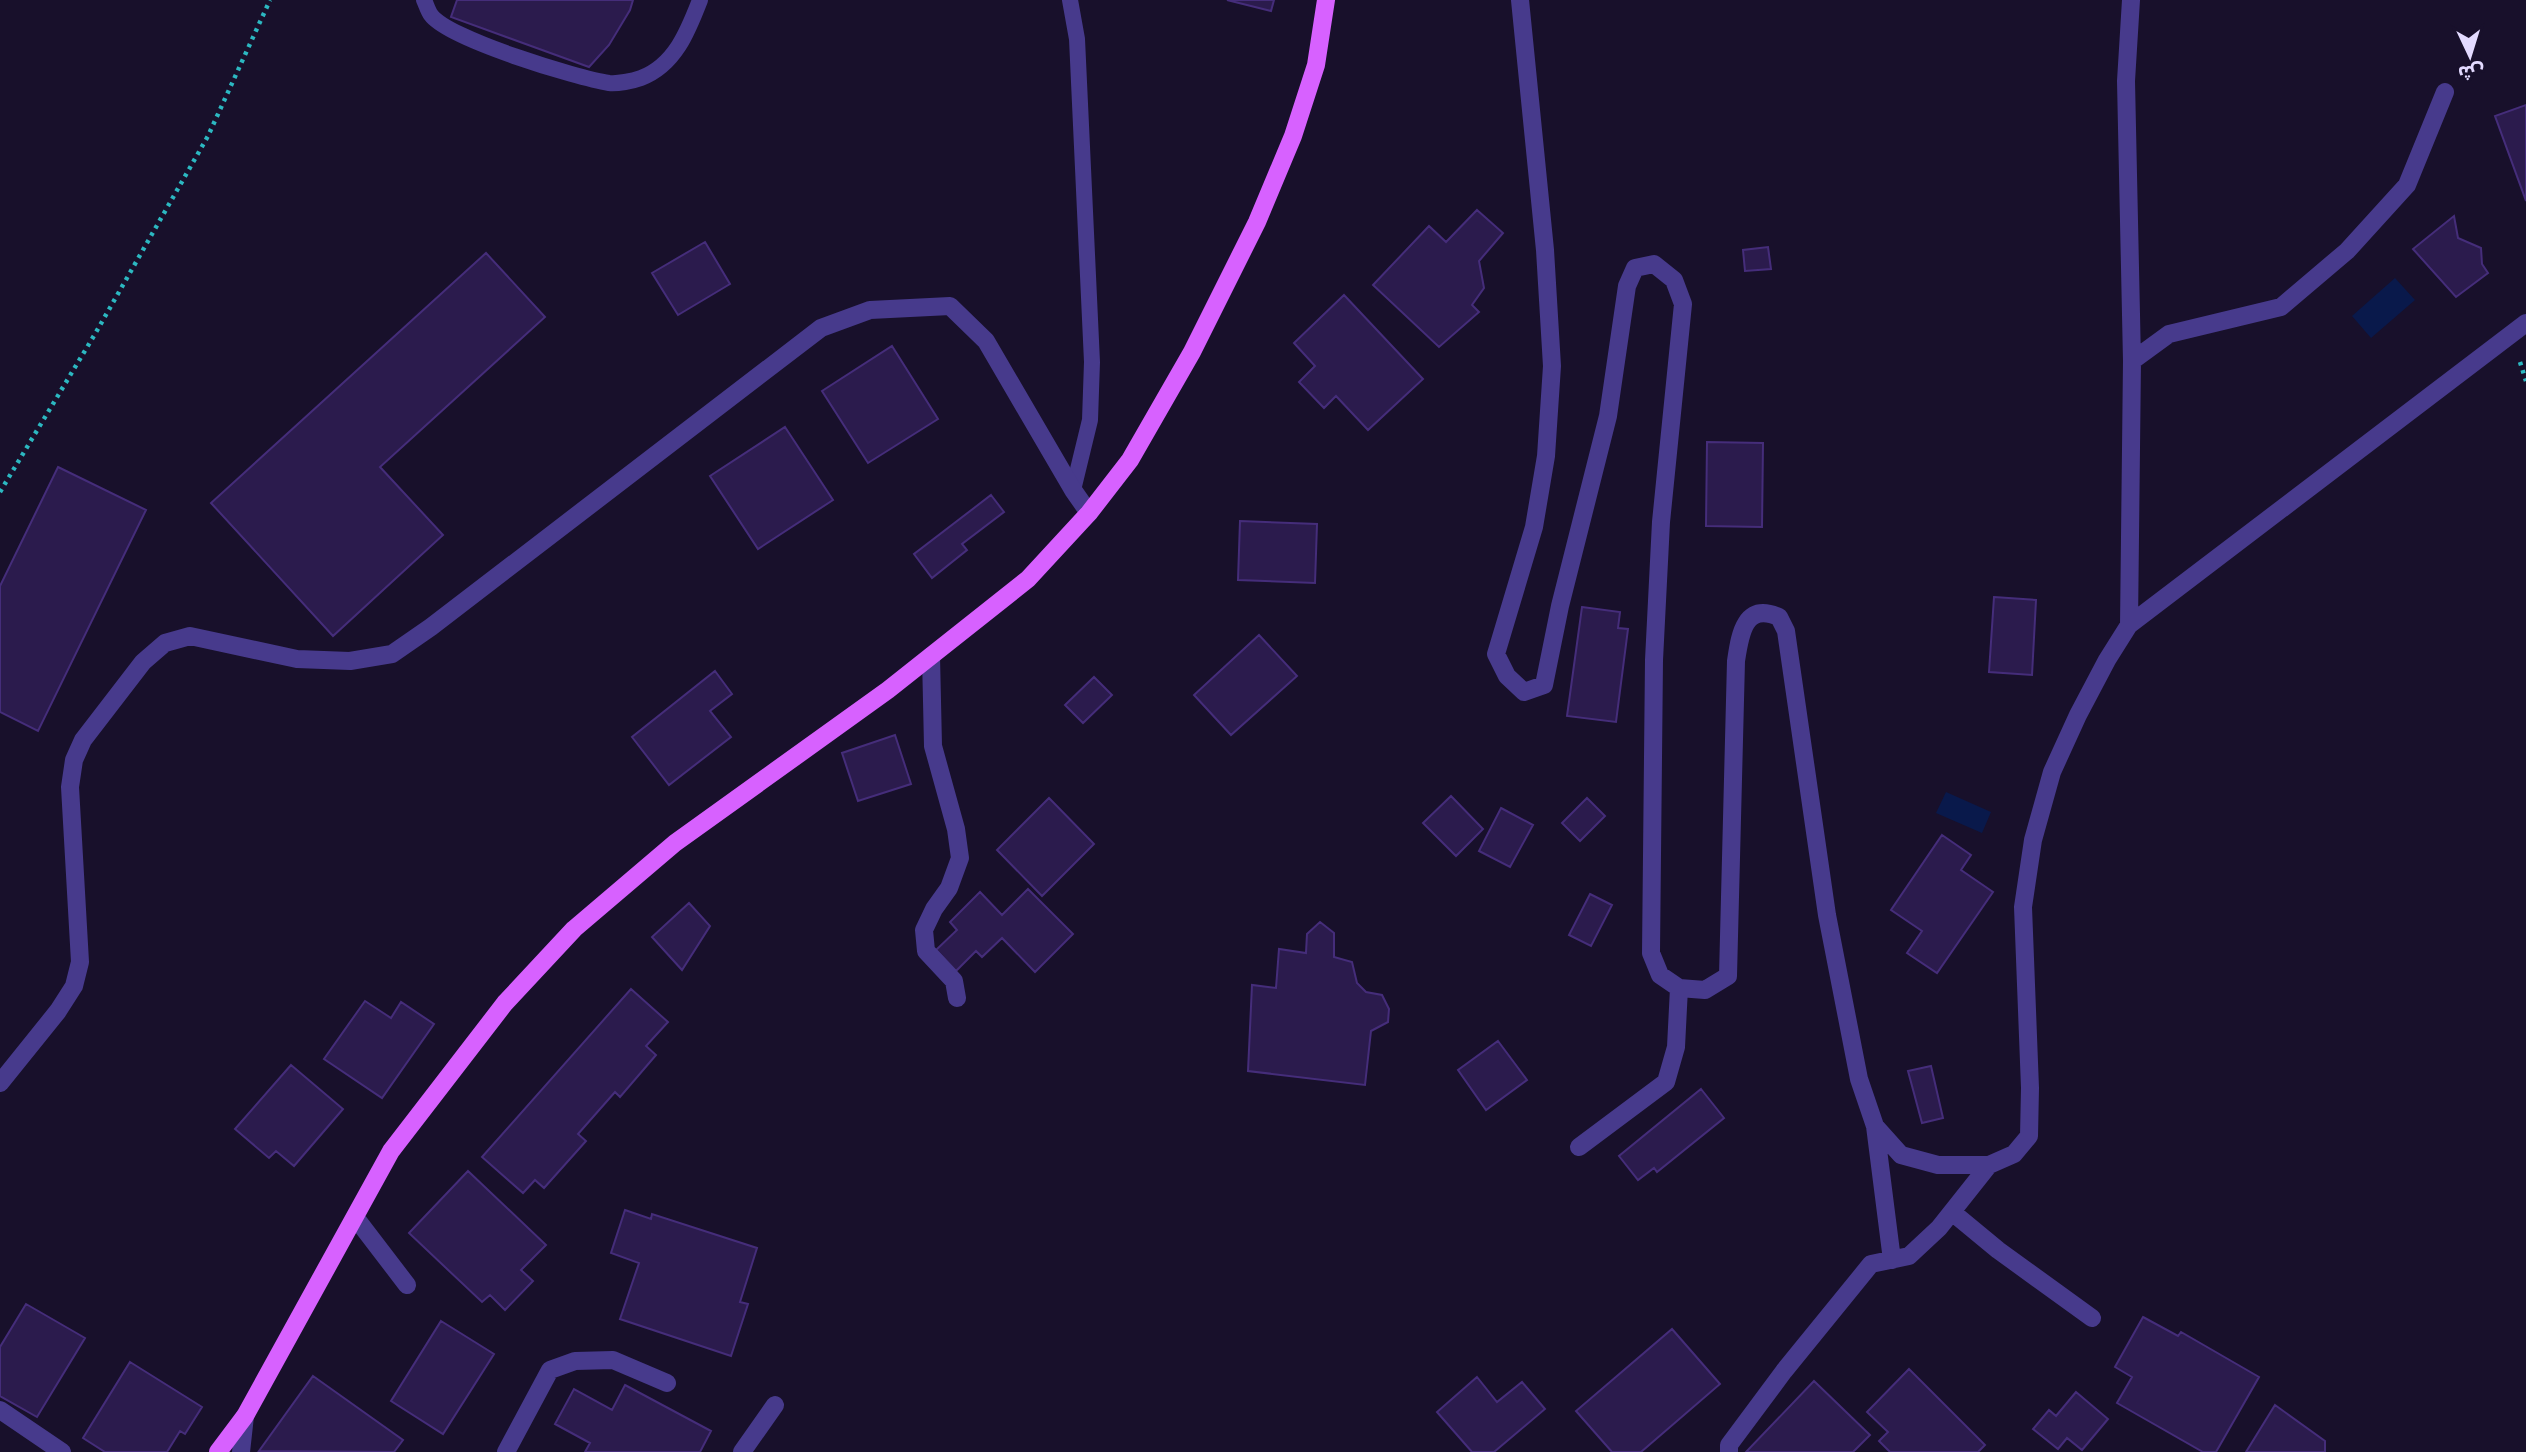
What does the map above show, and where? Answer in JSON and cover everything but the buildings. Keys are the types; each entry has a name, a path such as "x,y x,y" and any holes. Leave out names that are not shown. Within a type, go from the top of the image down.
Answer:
{"main road":[{"path":"218,1452 245,1416 391,1151 505,1003 574,929 675,843 888,690 1028,579 1089,513 1130,460 1192,352 1257,222 1293,136 1316,65 1326,0"}],"street":[{"path":"1520,0 1545,250 1552,366 1546,456 1534,527 1496,654 1507,676 1524,692 1544,685 1560,606 1608,416 1627,286 1635,268 1654,264 1674,280 1683,304 1660,536 1654,660 1651,953 1660,975 1679,988 1705,989 1728,976 1736,661 1744,625 1755,615 1768,612 1779,617 1786,631 1827,915 1859,1079 1875,1126 1892,1260"},
{"path":"2129,625 2132,361 2126,82 2131,0"},
{"path":"2132,361 2169,334 2281,307 2338,259 2407,185 2445,92"},
{"path":"0,1083 58,1011 74,986 80,962 70,787 74,760 83,740 135,672 164,643 190,636 297,659 349,661 392,654 821,328 870,310 950,306 986,341 1089,513"},
{"path":"1875,1126 1901,1155 1938,1164 1989,1165 2014,1154 2029,1136 2030,1088 2023,907 2033,840 2052,772 2107,660 2129,625 2526,323"},
{"path":"931,656 933,746 956,829 960,858 949,888 934,909 924,930 926,951 954,981 957,999"},
{"path":"1579,1147 1666,1082 1676,1047 1679,988"},
{"path":"1729,1452 1729,1444 1784,1371 1871,1264 1909,1256 1939,1228 1989,1165"},
{"path":"1952,1212 1998,1250 2092,1318"},
{"path":"355,1217 407,1285"},
{"path":"506,1452 551,1370 576,1361 613,1360 667,1383"},
{"path":"742,1452 775,1405"},
{"path":"0,1410 62,1452"},
{"path":"241,1452 245,1416"}],"lane":[{"path":"424,0 431,16 463,34 519,59 611,83 641,78 666,62 685,39 700,0"},
{"path":"1070,0 1077,40 1092,362 1090,420 1073,490"}],"path":[{"path":"0,492 208,136 270,0"}],"water":[{"path":"2395,278 2415,300 2371,338 2352,316"},
{"path":"1946,792 1991,812 1982,833 1936,813"}]}
